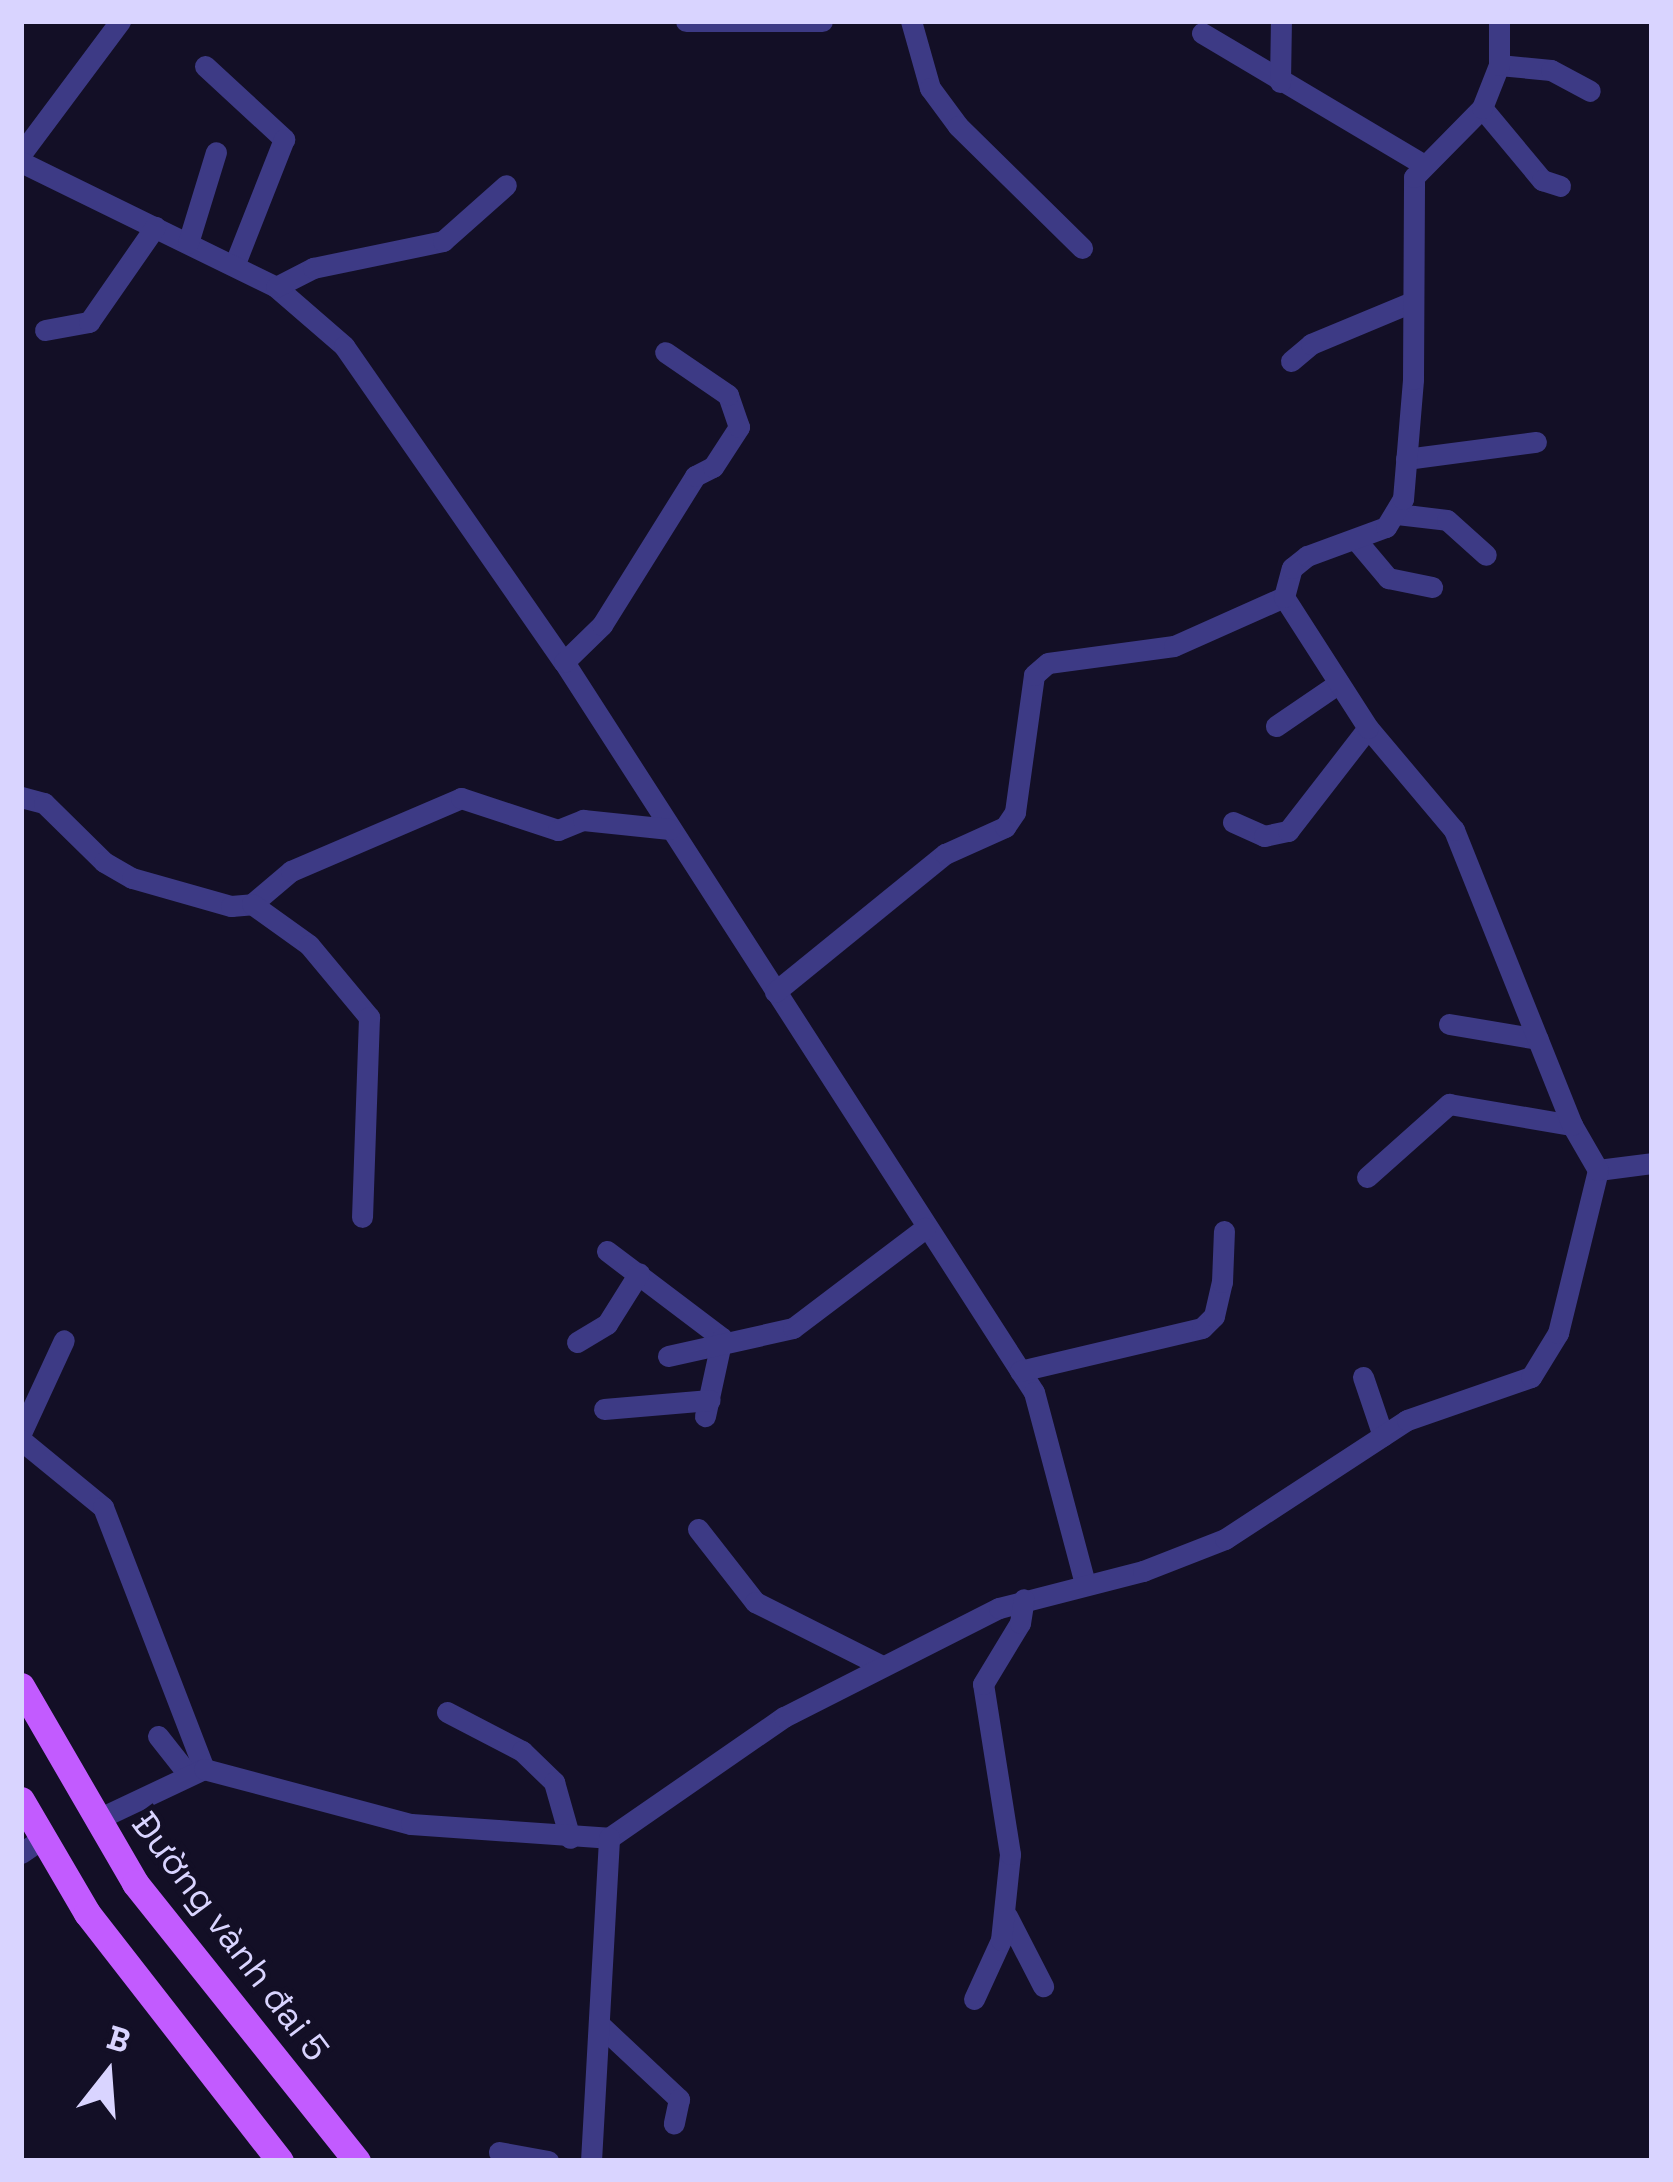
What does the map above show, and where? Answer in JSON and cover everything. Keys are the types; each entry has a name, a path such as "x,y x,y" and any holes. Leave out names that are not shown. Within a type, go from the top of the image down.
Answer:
{"main road":[{"name":"Đường vành đai 5","path":"21,1686 135,1883 357,2161"},
{"path":"21,1800 32,1846 280,2161"}],"street":[{"path":"120,21 21,158 276,286 344,346 564,662 1020,1371 1046,1419 1085,1584"},
{"path":"686,21 822,21"},
{"path":"911,21 930,88 958,126 1082,248"},
{"path":"1280,82 1281,21"},
{"path":"1397,514 1406,459 1411,194 1423,164 1482,108 1499,65 1498,21"},
{"path":"1202,33 1423,164"},
{"path":"1499,65 1551,70 1590,91"},
{"path":"205,66 284,139 234,266"},
{"path":"1482,108 1542,180 1560,186"},
{"path":"188,243 217,152"},
{"path":"276,286 313,268 443,241 506,185"},
{"path":"45,330 89,322 155,227"},
{"path":"1291,361 1311,344 1412,302"},
{"path":"564,662 602,625 694,476 713,467 740,428 728,395 665,352"},
{"path":"1406,459 1536,442"},
{"path":"158,1736 196,1772 411,1825 609,1838 784,1717 883,1666 1024,1599 1225,1539 1426,1411 1531,1377 1558,1333 1598,1170 1571,1125 1454,830 1368,728 1284,597 1292,568 1307,556 1356,540 1397,514 1447,520 1486,555"},
{"path":"1356,540 1388,578 1432,587"},
{"path":"775,992 945,854 1005,827 1015,812 1034,675 1048,663 1174,646 1284,597"},
{"path":"1276,726 1339,683"},
{"path":"1233,822 1264,836 1288,831 1368,728"},
{"path":"21,797 44,803 104,862 132,878 231,907 252,904 291,871 461,798 558,830 584,820 670,829"},
{"path":"252,904 309,945 369,1017 362,1217"},
{"path":"1449,1024 1538,1039"},
{"path":"1367,1177 1449,1104 1571,1125"},
{"path":"1598,1170 1652,1162"},
{"path":"668,1356 722,1338 793,1328 925,1228"},
{"path":"1020,1371 1202,1328 1214,1316 1224,1232"},
{"path":"607,1252 722,1338"},
{"path":"577,1342 607,1324 639,1274"},
{"path":"604,1409 707,1408 722,1338"},
{"path":"64,1340 21,1436 103,1507 196,1772"},
{"path":"1363,1377 1383,1436"},
{"path":"698,1528 755,1602 883,1666"},
{"path":"974,1999 1007,1916 1008,1834 982,1697 1024,1599"},
{"path":"446,1712 522,1751 554,1782 570,1838"},
{"path":"98,1819 196,1772"},
{"path":"591,2161 609,1838"},
{"path":"1007,1916 1043,1986"},
{"path":"601,2026 671,2088 679,2099 674,2122"},
{"path":"499,2152 548,2161"}]}
